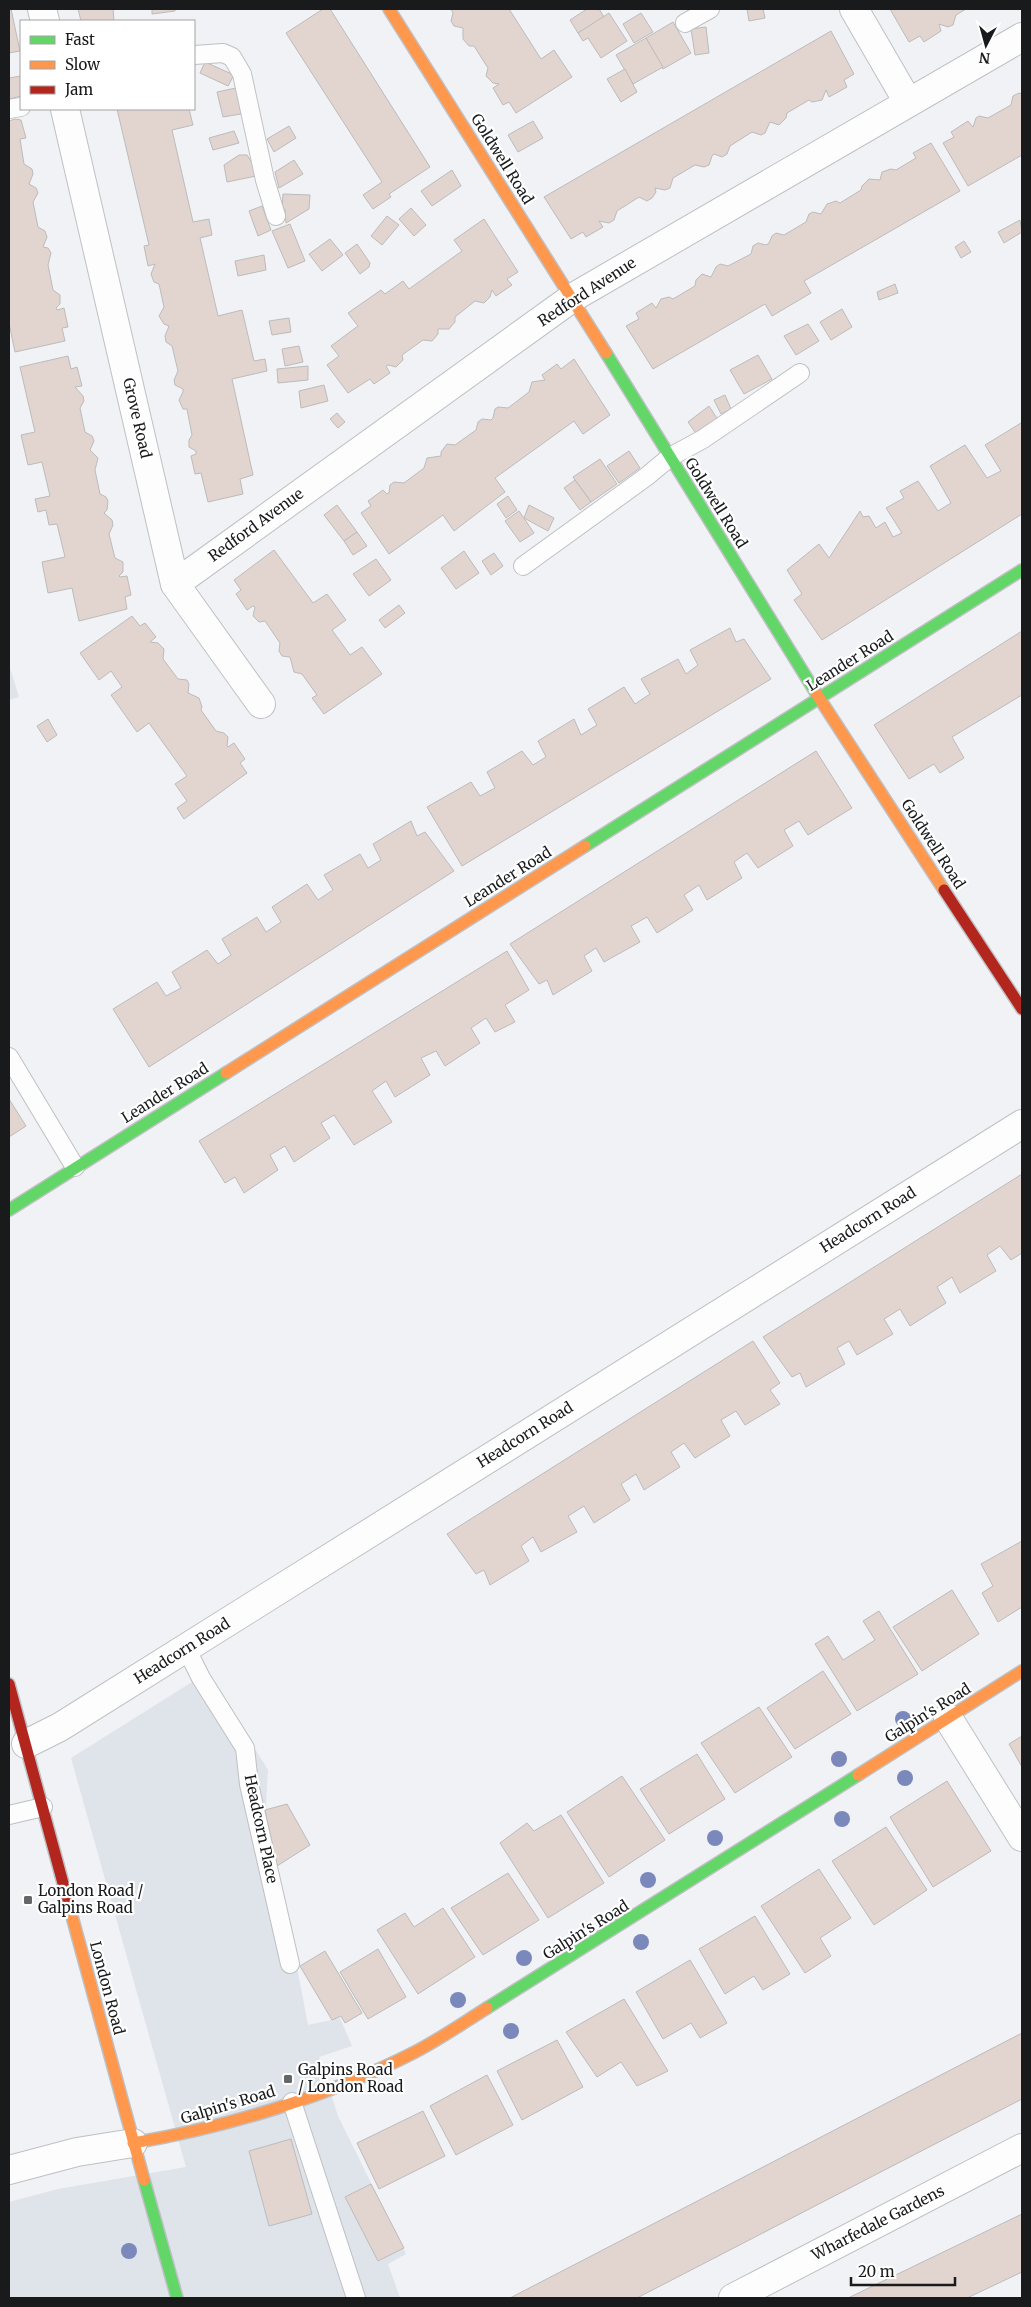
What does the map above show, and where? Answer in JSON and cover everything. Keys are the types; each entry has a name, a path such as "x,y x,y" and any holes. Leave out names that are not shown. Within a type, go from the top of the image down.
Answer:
{"main road":[{"name":"Goldwell Road","path":"389,9 572,298 820,698 1022,1010"},
{"name":"Leander Road","path":"9,1210 1022,570"},
{"name":"Galpin's Road","path":"133,2143 187,2134 292,2102 376,2071 440,2038 1022,1671"},
{"name":"London Road","path":"9,1684 133,2143 177,2298"}],"street":[{"path":"854,9 908,102"},
{"name":"Redford Avenue","path":"176,584 572,298 1022,37"},
{"name":"Grove Road","path":"65,110 176,584 261,704"},
{"name":"Headcorn Road","path":"26,1744 55,1730 1022,1124"},
{"path":"948,1718 1022,1837"},
{"path":"9,2170 77,2152 133,2143"},
{"name":"Wharfedale Gardens","path":"733,2298 1022,2148"}],"lane":[{"path":"685,24 710,9"},
{"path":"195,55 223,53 232,57 242,74 265,180 276,216"},
{"path":"523,566 646,477 670,457 703,439 800,373"},
{"path":"9,1057 76,1168"},
{"name":"Headcorn Place","path":"186,1648 201,1678 245,1748 248,1784 290,1964"},
{"path":"9,1816 42,1807"},
{"path":"292,2102 356,2298"}],"shaded area":[{"path":"9,665 19,697 9,700"},
{"path":"208,1672 268,1770 266,1805 308,2025 340,2018 352,2046 319,2057 338,2116 406,2254 388,2264 400,2298 9,2298 9,2202 58,2189 186,2167 71,1758"}],"building":[{"path":"9,9 11,9 20,51 9,53"},
{"path":"78,9 113,9 114,20 81,20"},
{"path":"152,9 175,9 175,11 152,14"},
{"path":"323,9 330,9 430,167 389,194 391,197 373,209 363,195 382,182 286,33"},
{"path":"451,9 509,9 541,59 554,50 572,77 516,113 509,102 503,105 493,88 499,84 493,83 486,76 488,68 474,46 469,46 463,39 463,28 454,26 451,21 453,13"},
{"path":"587,9 599,9 604,17 578,33 570,20"},
{"path":"747,9 763,9 765,18 749,21"},
{"path":"890,9 966,9 956,15 953,25 948,27 939,24 941,31 924,42 920,36 909,42"},
{"path":"609,13 627,41 601,58 588,38 583,41 578,33"},
{"path":"641,13 653,32 634,43 623,24"},
{"path":"673,22 691,53 663,69 646,38"},
{"path":"706,27 709,53 695,55 691,29"},
{"path":"831,31 854,74 844,80 847,87 829,97 826,90 822,100 812,102 809,100 787,113 786,118 779,125 770,122 765,133 761,135 752,132 730,146 727,154 722,157 714,154 709,165 704,167 695,165 673,178 670,188 665,190 655,188 656,192 652,198 647,201 639,197 617,211 614,220 609,223 599,221 603,227 586,237 583,232 571,239 544,197"},
{"path":"646,38 663,67 633,84 616,55"},
{"path":"205,62 234,75 228,86 200,73"},
{"path":"625,69 637,92 621,102 607,79"},
{"path":"20,76 20,96 9,99 9,78"},
{"path":"236,88 241,114 223,117 217,92"},
{"path":"1019,93 1022,94 1022,155 968,186 943,143 954,137 951,132 968,121 973,127 976,118 979,116 988,118 1011,105 1013,96"},
{"path":"117,110 189,110 193,125 172,130 193,222 209,219 212,235 200,238 218,316 242,310 254,361 265,359 267,371 232,379 253,475 240,479 243,494 208,502 201,473 195,474 191,456 196,454 196,451 189,447 189,440 192,435 187,409 183,409 179,400 183,389 175,385 174,380 178,371 172,346 166,342 165,336 169,326 164,324 159,316 164,307 159,284 154,282 151,274 155,264 148,266 144,246 149,245"},
{"path":"21,120 26,138 20,139 24,164 32,169 33,174 29,184 36,188 38,193 33,202 38,227 45,231 47,237 43,247 48,248 51,253 48,265 53,290 60,295 60,304 56,308 57,310 64,308 68,327 62,328 65,341 15,352 9,323 9,121"},
{"path":"533,121 543,138 518,152 508,135"},
{"path":"289,126 296,138 274,152 267,139"},
{"path":"234,131 239,143 213,150 209,138"},
{"path":"931,143 960,191 804,281 811,293 772,316 765,304 653,369 626,326 639,319 636,313 652,303 656,308 661,299 669,297 673,299 695,286 696,280 702,274 711,277 716,267 720,264 728,266 751,254 753,246 758,243 766,245 776,233 784,235 806,222 809,214 813,212 821,214 827,204 836,201 840,203 861,190 862,186 869,179 880,180 882,172 891,169 896,170 916,158 913,153"},
{"path":"239,155 247,155 254,166 256,176 227,182 224,165"},
{"path":"294,160 303,174 279,188 275,172"},
{"path":"452,170 461,186 432,206 421,191"},
{"path":"283,194 310,195 309,209 286,223 285,209 282,210"},
{"path":"262,206 271,230 258,236 249,211"},
{"path":"411,208 426,225 414,236 399,219"},
{"path":"387,216 399,225 382,245 371,236"},
{"path":"484,219 518,272 507,279 512,285 496,296 492,290 490,297 484,303 475,301 455,317 455,322 449,329 438,329 438,334 432,341 423,340 402,355 403,360 396,367 386,366 390,373 374,384 370,379 348,393 327,365 339,356 331,346 358,326 348,313 381,290 385,294 403,281 409,289 462,251 454,240"},
{"path":"1020,220 1022,232 1004,243 998,232"},
{"path":"290,224 305,261 288,268 272,231"},
{"path":"330,239 343,255 322,271 309,254"},
{"path":"964,241 971,252 961,258 955,247"},
{"path":"357,244 370,263 369,267 360,274 345,253"},
{"path":"264,255 266,270 238,276 235,261"},
{"path":"895,284 898,293 879,300 877,292"},
{"path":"842,309 852,327 831,340 820,322"},
{"path":"289,318 291,332 272,335 269,321"},
{"path":"808,324 819,341 796,355 784,336"},
{"path":"299,346 303,362 285,366 282,349"},
{"path":"758,355 772,379 744,394 730,370"},
{"path":"68,356 71,369 77,367 82,386 75,387 83,396 84,401 80,408 85,432 92,436 94,441 90,450 98,458 95,470 100,494 106,497 108,501 107,510 104,513 112,520 113,525 109,534 115,558 123,562 123,572 119,576 127,576 131,595 125,597 127,609 79,621 72,588 48,593 42,562 65,557 57,524 49,525 46,510 38,512 35,499 50,496 42,462 28,465 21,435 35,432 20,367"},
{"path":"574,359 610,415 583,434 574,421 495,478 505,492 454,531 443,515 389,554 361,513 371,506 368,501 383,490 387,494 389,493 390,485 394,482 404,483 424,468 427,458 441,456 441,452 447,444 455,445 476,430 478,422 482,419 491,420 495,409 498,407 508,408 529,392 532,382 545,380 542,375 557,364 561,369"},
{"path":"308,366 308,380 278,383 277,369"},
{"path":"324,385 328,401 301,408 299,391"},
{"path":"725,395 731,409 721,414 714,400"},
{"path":"709,406 718,420 697,435 688,422"},
{"path":"337,413 345,422 338,428 330,419"},
{"path":"1021,423 1022,514 822,640 794,600 802,594 787,570 819,544 829,558 860,511 863,517 869,516 876,528 885,522 893,537 902,533 886,508 904,498 900,491 918,481 938,511 951,503 930,466 965,445 987,478 1001,471 985,445"},
{"path":"629,451 640,468 619,483 607,466"},
{"path":"600,459 617,484 591,502 573,477"},
{"path":"575,480 591,502 580,510 564,488"},
{"path":"508,496 517,510 506,518 497,504"},
{"path":"337,505 357,532 344,541 324,515"},
{"path":"529,505 554,518 548,531 524,518"},
{"path":"519,511 534,533 520,542 505,521"},
{"path":"357,532 367,546 353,555 344,541"},
{"path":"274,550 313,603 327,594 346,620 332,630 350,655 362,647 382,674 324,714 312,698 317,695 302,674 294,672 290,657 282,656 279,651 280,643 265,621 259,622 253,616 255,607 253,606 247,610 236,594 241,590 234,580"},
{"path":"464,551 479,573 456,589 441,568"},
{"path":"494,553 503,566 491,575 482,561"},
{"path":"376,559 391,580 369,596 353,574"},
{"path":"399,605 405,613 385,628 379,620"},
{"path":"132,616 140,626 145,623 156,637 150,642 158,643 164,649 163,659 178,679 187,680 189,684 188,693 199,698 201,710 216,731 224,733 228,737 227,746 234,743 245,759 240,763 247,773 184,819 177,808 187,801 175,784 187,776 149,723 137,732 111,695 122,687 111,671 99,680 80,653"},
{"path":"730,628 736,642 744,639 771,679 462,866 427,807 471,782 480,796 495,788 487,772 522,751 533,765 546,757 538,741 574,719 581,735 597,725 588,709 624,687 635,704 650,694 641,679 678,659 686,674 698,665 690,650"},
{"path":"1022,631 1022,695 952,737 964,758 940,773 934,764 909,779 874,725"},
{"path":"48,719 57,735 47,742 37,726"},
{"path":"816,751 852,808 808,835 799,821 784,830 793,846 758,868 747,853 734,862 742,878 707,900 699,885 684,895 693,910 657,933 647,917 631,926 640,942 604,962 596,948 584,956 592,971 553,995 547,980 539,984 510,944"},
{"path":"411,821 417,836 425,832 454,871 149,1067 113,1009 157,982 166,996 181,988 172,972 207,950 218,964 231,955 222,939 257,917 266,932 281,922 272,907 307,884 318,900 333,890 324,875 360,854 368,868 381,860 373,844"},
{"path":"507,951 529,990 505,1005 515,1022 495,1032 486,1018 471,1028 480,1043 445,1066 436,1051 421,1058 430,1075 395,1097 386,1081 372,1091 392,1122 354,1145 334,1115 321,1123 330,1138 294,1162 285,1146 270,1155 278,1170 244,1193 235,1177 225,1183 199,1141"},
{"path":"9,1099 26,1126 9,1137"},
{"path":"1022,1174 1022,1253 1011,1260 1000,1246 987,1255 996,1271 960,1293 952,1277 937,1287 946,1303 910,1326 900,1309 884,1319 893,1334 857,1355 849,1341 837,1348 845,1364 806,1387 800,1373 792,1377 763,1337"},
{"path":"753,1341 780,1383 770,1390 780,1404 745,1425 736,1411 721,1420 730,1436 695,1458 684,1443 671,1452 680,1467 644,1490 636,1474 621,1484 630,1500 594,1523 584,1506 568,1516 577,1532 541,1552 533,1537 521,1546 529,1561 490,1585 484,1570 476,1574 447,1534"},
{"path":"1022,1541 1022,1607 998,1622 982,1593 993,1586 981,1564"},
{"path":"952,1590 979,1634 922,1671 893,1627"},
{"path":"879,1611 918,1674 857,1711 815,1644 828,1636 843,1660 875,1640 863,1621"},
{"path":"823,1671 851,1714 795,1749 767,1708"},
{"path":"759,1707 792,1757 735,1793 701,1743"},
{"path":"1022,1736 1022,1767 1009,1744"},
{"path":"697,1754 725,1799 669,1834 640,1789"},
{"path":"622,1776 665,1840 609,1877 567,1812"},
{"path":"947,1781 991,1851 933,1887 890,1817"},
{"path":"287,1804 310,1845 277,1866 265,1810"},
{"path":"561,1815 604,1883 548,1918 500,1843 527,1823 534,1831"},
{"path":"886,1827 927,1890 874,1925 832,1861"},
{"path":"819,1869 851,1918 820,1938 831,1956 805,1973 761,1906"},
{"path":"508,1873 539,1920 483,1955 451,1908"},
{"path":"443,1908 475,1957 418,1994 377,1930 405,1913 414,1927"},
{"path":"755,1916 790,1974 763,1990 754,1976 725,1994 699,1949"},
{"path":"378,1949 406,1997 368,2019 340,1972"},
{"path":"325,1951 362,2013 345,2023 341,2016 332,2020 300,1966"},
{"path":"690,1960 727,2023 700,2038 691,2023 663,2039 636,1992"},
{"path":"624,1999 668,2071 637,2086 621,2062 597,2077 566,2032"},
{"path":"1022,2033 1022,2099 637,2298 510,2298"},
{"path":"557,2040 583,2087 522,2120 497,2071"},
{"path":"487,2075 513,2125 456,2155 430,2106"},
{"path":"423,2111 445,2156 379,2189 357,2143"},
{"path":"291,2139 312,2214 269,2226 249,2151"},
{"path":"371,2184 404,2248 378,2261 345,2197"},
{"path":"1022,2214 1022,2272 967,2298 848,2298"}],"traffic: fast":[{"path":"606,353 816,693"},
{"path":"585,846 1022,570"},
{"path":"9,1210 226,1073"},
{"path":"487,2008 858,1775"},
{"path":"144,2180 177,2298"}],"traffic: slow":[{"path":"389,9 606,353"},
{"path":"816,693 944,890"},
{"path":"226,1073 585,846"},
{"path":"858,1775 1022,1671"},
{"path":"70,1909 144,2180"},
{"path":"133,2143 241,2119 348,2083 415,2052 487,2008"}],"traffic: jam":[{"path":"944,890 1022,1009"},
{"path":"9,1684 70,1909"}],"place":[{"name":"London Road / Galpins Road","path":"28,1900"},
{"name":"Galpins Road / London Road","path":"288,2079"}]}
